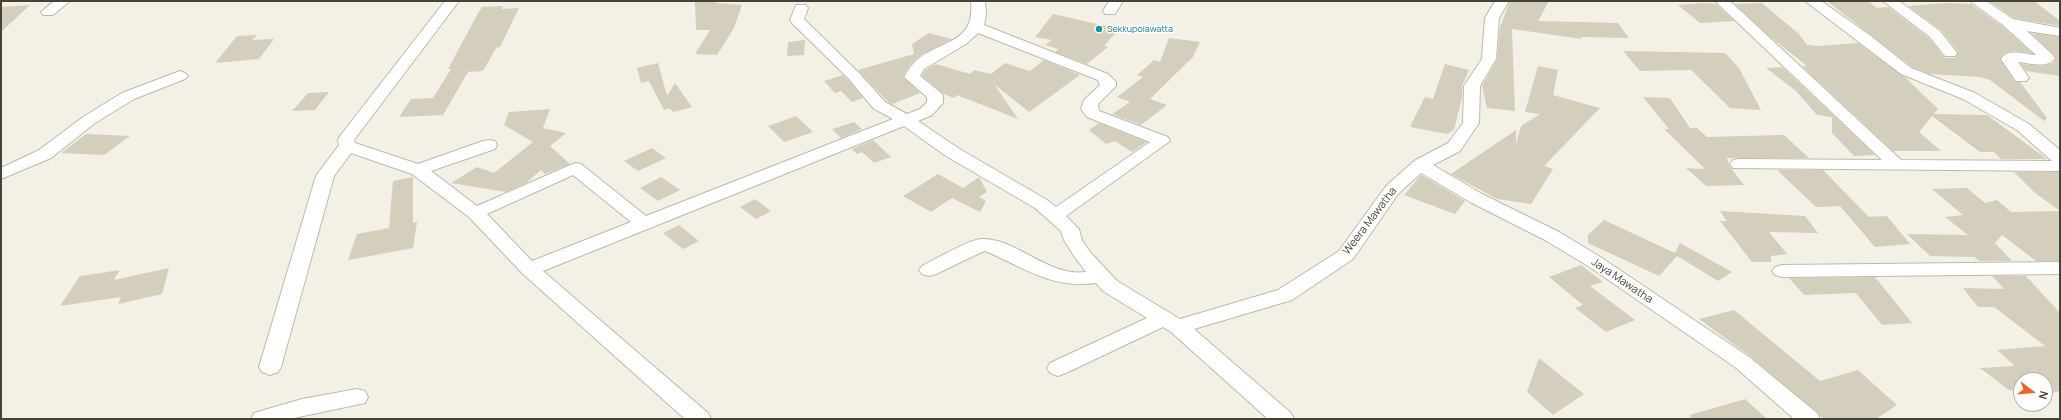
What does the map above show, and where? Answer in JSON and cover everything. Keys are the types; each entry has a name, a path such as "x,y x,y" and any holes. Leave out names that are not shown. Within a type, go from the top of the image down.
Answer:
{"street":[{"path":"48,12 63,1"},
{"path":"348,146 346,140 452,1"},
{"path":"528,269 926,112 935,103 935,96 912,77 918,67 970,36 981,11 978,1"},
{"name":"Weera Mawatha","path":"1058,368 1171,322 1285,295 1346,255 1392,190 1420,165 1454,147 1471,124 1472,86 1488,59 1492,18 1502,1"},
{"path":"1722,1 1897,165"},
{"path":"1812,1 1906,71 1969,96 2003,115 2023,127 2060,159"},
{"path":"1890,1 1935,34 1950,53"},
{"path":"1977,1 2008,22 2048,58 2044,60 2010,57 2008,59 2021,78"},
{"path":"801,8 797,20 854,76 878,105 906,120 952,152 1041,204 1070,228 1073,240 1083,256 1110,286 1171,322 1283,419"},
{"path":"2008,22 2026,27 2060,32"},
{"path":"975,27 1103,77 1108,82 1108,86 1090,103 1089,109 1093,114 1162,141 1055,216"},
{"path":"1,174 45,154 89,120 128,96 180,76"},
{"path":"418,170 489,145"},
{"path":"348,146 418,170 475,213 528,269 700,419"},
{"path":"270,367 325,176 337,158 348,146"},
{"path":"1739,164 2060,166"},
{"name":"Jaya Mawatha","path":"1420,165 1476,198 1552,236 1595,262 1742,362 1808,419"},
{"path":"475,213 575,168 643,223"},
{"path":"929,270 981,245 992,246 1060,277 1079,280 1100,276"},
{"path":"1782,271 2060,268"},
{"path":"262,419 302,407 357,397"}],"building":[{"path":"695,1 716,1 716,3 742,5 734,28 717,55 695,54 710,30 696,30"},
{"path":"1510,1 1549,1 1538,21 1618,23 1629,38 1581,37 1582,39 1512,29 1515,111 1487,108 1482,86 1497,60 1500,27"},
{"path":"1827,1 1868,1 1877,8 1888,7 1929,38 1945,58 1955,58 1958,52 1941,30 1908,6 1946,3 1971,4 2002,26 2032,53 2012,51 2003,54 2000,59 2015,82 2020,82 2047,118 2044,121 1990,80 1979,77 1929,74 1912,67"},
{"path":"1989,1 2034,1 2060,21 2060,26 2014,18"},
{"path":"1704,3 1716,4 1734,21 1700,23 1678,5"},
{"path":"1762,3 1799,34 1807,45 1817,46 1858,43 1906,78 1938,109 1934,114 1987,115 2047,159 2001,159 1994,152 1980,152 1932,116 1919,132 1941,151 1893,151 1802,66 1807,66 1768,35 1735,4"},
{"path":"30,5 1,32 1,7"},
{"path":"503,6 502,9 519,8 500,47 496,48 483,71 468,72 443,115 399,117 411,99 433,98 451,69 448,69 482,7"},
{"path":"1053,14 1119,29 1104,46 1108,47 1087,64 1055,52 1058,49 1045,45 1052,40 1035,37"},
{"path":"929,33 952,39 921,55 910,65 903,76 920,93 892,104 888,102 858,70 914,54 912,44"},
{"path":"2032,33 2060,37 2060,76 2026,71 2021,64 2043,66 2053,63 2056,58"},
{"path":"257,35 252,40 274,39 259,59 215,63 237,36"},
{"path":"1169,38 1200,42 1193,57 1150,99 1167,105 1141,125 1112,114 1130,102 1117,97 1143,77 1137,75 1154,60 1160,62"},
{"path":"805,40 804,55 787,56 788,42"},
{"path":"1623,51 1725,53 1739,68 1761,110 1730,108 1691,70 1640,71"},
{"path":"1044,60 1080,75 1029,112 994,84 1018,119 957,95 954,98 944,94 922,76 925,70 936,64 970,74 974,70 991,74 1005,63 1030,71"},
{"path":"658,63 667,96 675,83 692,107 673,112 670,108 664,110 649,81 641,83 637,68"},
{"path":"1445,64 1469,70 1462,86 1462,97 1454,130 1447,134 1410,127 1425,97 1433,99"},
{"path":"1538,66 1558,70 1553,95 1600,108 1544,166 1553,169 1531,204 1497,199 1451,174 1516,130 1516,144 1521,126 1540,114 1525,112"},
{"path":"1782,67 1875,155 1854,156 1832,133 1832,117 1817,115 1796,91 1766,68"},
{"path":"843,75 863,98 852,102 841,91 835,93 824,81"},
{"path":"329,92 315,110 292,111 308,93"},
{"path":"1643,97 1670,98 1690,128 1697,128 1707,137 1784,135 1809,158 1727,158 1729,165 1744,185 1706,186 1686,168 1705,169 1664,129 1669,129"},
{"path":"550,109 543,128 566,133 550,146 570,164 545,174 541,170 526,183 506,192 451,183 477,167 494,173 533,142 504,125 509,112"},
{"path":"796,116 813,132 784,142 768,126"},
{"path":"854,122 862,129 841,138 832,129"},
{"path":"1099,123 1147,142 1132,152 1115,141 1106,144 1089,130"},
{"path":"86,134 130,136 104,155 61,153"},
{"path":"873,140 891,157 874,163 862,152 857,154 852,149"},
{"path":"652,148 666,158 638,171 624,161"},
{"path":"1777,170 1823,170 1869,217 1887,216 1910,244 1875,247 1840,206 1816,207"},
{"path":"2014,172 2060,172 2060,211 2034,192"},
{"path":"938,174 963,188 979,177 987,192 979,197 986,201 980,212 952,198 931,212 903,196"},
{"path":"1421,175 1465,201 1455,214 1404,195"},
{"path":"413,177 413,223 417,222 413,248 348,260 357,234 389,228 393,181"},
{"path":"661,177 680,190 658,201 640,188"},
{"path":"1967,188 1985,203 1997,200 2011,212 2060,211 2060,261 2036,261 2002,235 1995,243 2012,261 1979,261 1975,257 1930,256 1907,234 1968,235 1945,217 1963,215 1932,189"},
{"path":"755,199 771,211 756,219 740,207"},
{"path":"1720,211 1805,216 1818,233 1769,232 1787,254 1771,256 1771,262 1752,262 1720,221 1727,221"},
{"path":"1604,220 1675,253 1680,243 1732,272 1718,281 1677,256 1659,276 1588,243 1588,235"},
{"path":"679,225 699,241 683,249 663,233"},
{"path":"1581,265 1603,282 1590,286 1635,320 1606,332 1575,308 1583,305 1549,277"},
{"path":"169,268 162,294 118,304 121,297 60,306 80,276 120,270 114,280"},
{"path":"1992,276 2026,276 2060,313 2060,391 2053,393 2053,372 2013,372 2013,390 2010,391 1980,368 2015,366 1997,350 2045,346 1994,307 1978,307 1963,288 2004,289"},
{"path":"1875,277 1912,323 1882,325 1856,293 1804,295 1789,278"},
{"path":"1734,310 1820,381 1858,370 1897,405 1876,419 1824,419 1750,356 1699,319"},
{"path":"1539,358 1584,394 1553,415 1527,392"},
{"path":"1745,399 1767,419 1691,419 1690,415"}],"place":[{"name":"Sekkupolawatta","path":"1099,29"}]}
